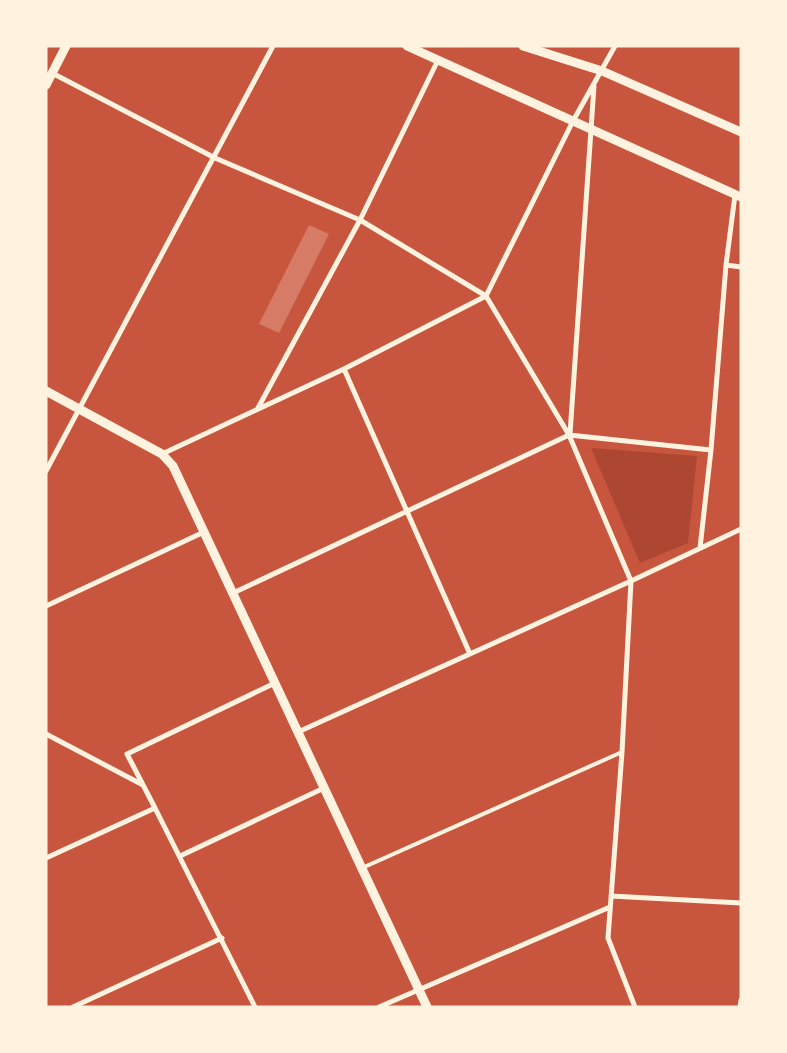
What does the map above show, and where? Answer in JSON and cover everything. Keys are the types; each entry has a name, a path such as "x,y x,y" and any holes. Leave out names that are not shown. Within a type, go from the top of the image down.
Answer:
{"street":[{"path":"46,85 66,46"},
{"path":"46,471 215,158 273,46"},
{"path":"407,46 738,196 726,265 711,450 700,548"},
{"path":"524,46 602,71 741,132"},
{"path":"162,454 344,369 486,296 573,121 615,46"},
{"path":"258,408 360,220 438,60"},
{"path":"52,74 215,158 360,220 486,296 570,435 631,581 622,752 608,938 636,1007"},
{"path":"570,435 594,84"},
{"path":"726,265 741,267"},
{"path":"344,369 470,654"},
{"path":"46,390 162,454 174,466 426,1007"},
{"path":"233,593 570,435 711,450"},
{"path":"298,732 741,529"},
{"path":"46,606 204,532"},
{"path":"255,1007 222,938 127,754 275,683"},
{"path":"46,734 144,786"},
{"path":"180,856 324,788"},
{"path":"46,858 155,808"},
{"path":"611,896 741,903"},
{"path":"379,1007 610,907"},
{"path":"73,1007 222,938"},
{"path":"740,1007 741,1000"}],"lane":[{"path":"362,868 622,752"}],"shaded area":[{"path":"591,448 697,456 688,543 640,563"}],"building":[{"path":"309,225 329,234 279,333 259,324"}]}
